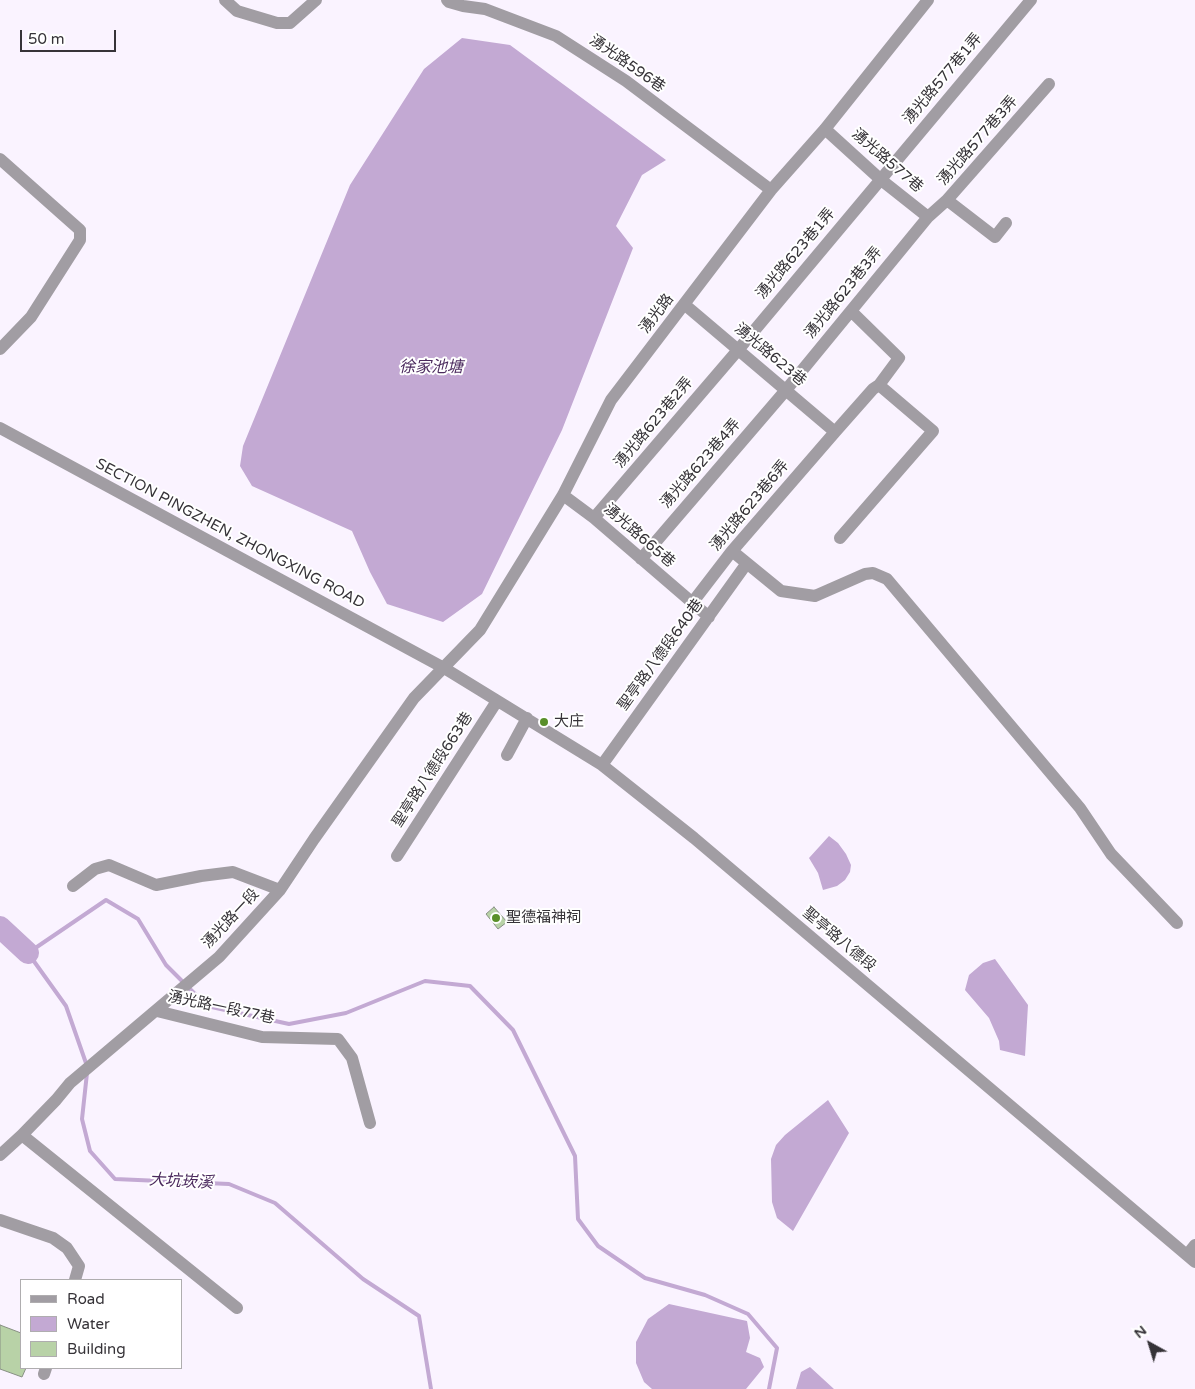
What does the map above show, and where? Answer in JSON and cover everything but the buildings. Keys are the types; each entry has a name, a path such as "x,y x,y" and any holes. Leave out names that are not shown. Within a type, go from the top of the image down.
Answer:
{"street":[{"path":"226,0 237,11 277,23 290,23 316,0"},
{"name":"湧光路596巷","path":"447,0 462,6 485,9 556,36 626,81 771,190"},
{"name":"湧光路","path":"444,668 480,630 563,495 611,400 771,190 825,129 928,0"},
{"name":"湧光路577巷1弄","path":"880,179 1031,0"},
{"name":"湧光路577巷3弄","path":"928,217 947,200 1049,84"},
{"name":"湧光路577巷","path":"825,129 880,179 928,217"},
{"path":"0,159 80,230 80,240 31,316 0,349"},
{"name":"湧光路623巷1弄","path":"738,350 880,179"},
{"path":"947,200 995,237 1006,223"},
{"name":"湧光路623巷3弄","path":"786,390 928,217"},
{"name":"湧光路623巷","path":"684,304 835,432"},
{"name":"湧光路623巷6弄","path":"692,603 732,551 878,385 899,358 852,311"},
{"name":"湧光路623巷2弄","path":"594,518 738,350"},
{"path":"840,538 933,431 878,385"},
{"name":"湧光路623巷4弄","path":"641,559 786,390"},
{"name":"SECTION PINGZHEN, ZHONGXING ROAD","path":"0,428 444,668"},
{"name":"湧光路665巷","path":"563,495 594,518 709,617"},
{"path":"732,551 782,591 815,596 865,574 873,573 887,579 1080,808 1110,854 1177,923"},
{"name":"聖亭路八德段640巷","path":"602,765 747,563"},
{"name":"聖亭路八德段","path":"444,668 602,765 700,843 1192,1254"},
{"name":"湧光路一段","path":"0,1155 22,1135 70,1084 219,957 280,890 414,698 444,668"},
{"name":"聖亭路八德段663巷","path":"397,856 496,701"},
{"path":"507,755 527,718"},
{"path":"73,886 95,869 109,865 156,885 233,872 280,890"},
{"name":"湧光路一段77巷","path":"157,1011 262,1037 338,1039 352,1058 370,1123"},
{"path":"22,1135 237,1308"},
{"path":"0,1220 53,1238 67,1248 79,1266 74,1279"}],"water":[{"name":"徐家池塘","path":"462,38 510,45 666,160 642,175 616,226 633,248 562,430 482,594 443,622 387,604 352,531 252,486 240,466 243,446 350,185 424,69"},
{"path":"829,836 838,843 851,865 850,872 845,880 837,886 823,890 818,873 809,858"},
{"path":"995,959 1028,1005 1025,1056 1000,1050 999,1041 989,1018 965,990 969,975 983,963"},
{"path":"828,1100 849,1133 793,1231 777,1218 772,1202 771,1159 776,1145 785,1135"},
{"path":"669,1304 747,1321 750,1338 746,1352 760,1358 764,1367 746,1389 652,1389 644,1382 636,1363 636,1342 648,1319"},
{"path":"810,1367 834,1389 796,1389 801,1372"}],"waterway":[{"path":"87,1066 66,1006 28,953 106,900 138,919 166,965 207,1006 289,1024 346,1013 425,981 470,986 513,1030 575,1156 578,1219 598,1246 645,1278 705,1295 748,1314 777,1348 769,1389"},
{"name":"大坑崁溪","path":"0,927 28,953"},
{"name":"大坑崁溪","path":"87,1073 82,1119 90,1151 115,1179 229,1184 275,1203 363,1279 419,1316 431,1389"}],"place":[{"name":"大庄","path":"544,722"},
{"name":"聖德福神祠","path":"496,918"}]}
